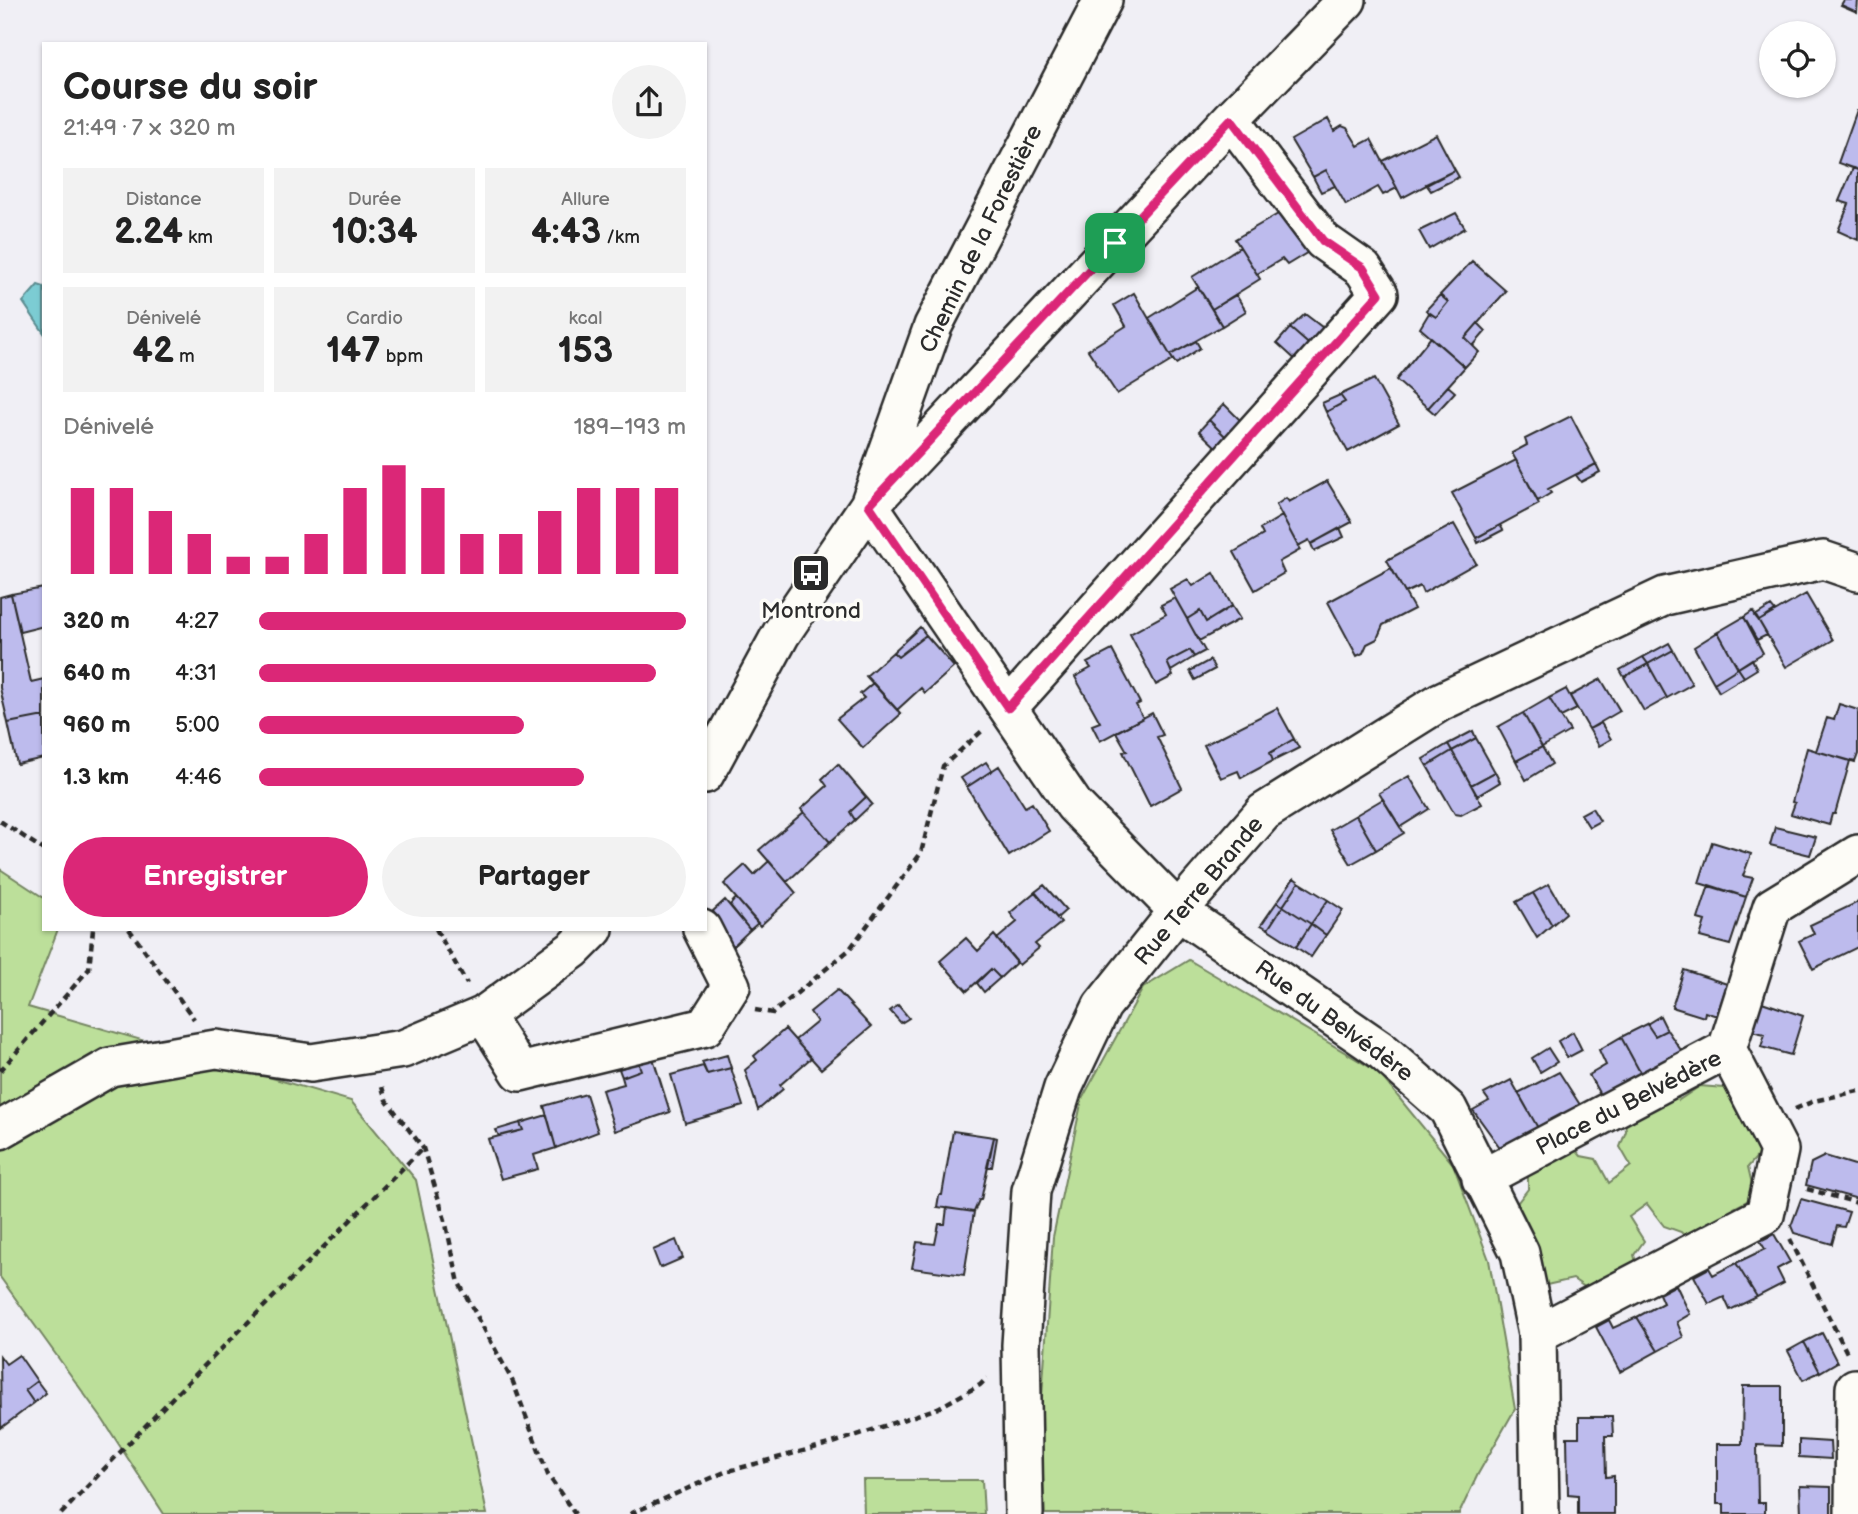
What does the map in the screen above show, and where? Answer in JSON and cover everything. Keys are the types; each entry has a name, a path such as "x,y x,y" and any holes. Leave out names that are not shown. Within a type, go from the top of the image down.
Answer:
{"street":[{"name":"Chemin de la Forestière","path":"707,770 781,634 869,505 933,327 1102,0"},
{"path":"869,505 1231,119 1347,0"},
{"path":"1008,708 1379,294 1363,268 1323,241 1231,119"},
{"name":"Rue du Belvédère","path":"869,505 1074,805 1178,911 1381,1050 1448,1109 1520,1253 1537,1334 1541,1514"},
{"name":"Rue Terre Brande","path":"1024,1514 1021,1345 1031,1191 1063,1088 1102,1006 1178,911 1264,812 1440,702 1665,596 1823,560 1858,572"},
{"path":"1727,1049 1772,907 1858,854"},
{"path":"0,1130 110,1067 216,1049 311,1063 403,1049 484,1015 574,949 592,931"},
{"path":"484,1015 520,1072 705,1027 731,986 703,931"},
{"name":"Place du Belvédère","path":"1481,1179 1727,1049 1779,1150 1768,1198"},
{"path":"1537,1334 1768,1198"},
{"path":"1854,1514 1855,1388"}],"path":[{"path":"720,1003 773,1013 849,950 921,853 943,766 1008,708"},
{"path":"0,821 42,849"},
{"path":"0,1071 89,969 93,931"},
{"path":"131,931 216,1049"},
{"path":"437,931 484,1015"},
{"path":"374,1052 386,1100 423,1148 445,1220 459,1283 513,1382 548,1475 575,1514"},
{"path":"1765,1122 1815,1101 1858,1091"},
{"path":"61,1514 176,1394 423,1148"},
{"path":"1768,1198 1858,1203"},
{"path":"1768,1198 1857,1372 1855,1388"},
{"path":"630,1514 725,1472 836,1443 938,1408 980,1385 1021,1345"}],"green space":[{"path":"0,869 42,897 42,931 57,931 28,1007 351,1101 416,1180 487,1514 164,1514 103,1420 0,1277"},
{"path":"1189,960 1378,1072 1453,1164 1489,1260 1515,1409 1459,1514 1045,1514 1040,1426 1053,1237 1082,1099 1143,988"},
{"path":"1672,1085 1679,1100 1700,1086 1737,1089 1767,1145 1748,1167 1755,1197 1734,1208 1740,1220 1691,1243 1681,1232 1664,1226 1647,1204 1629,1217 1644,1241 1634,1255 1640,1275 1595,1294 1573,1279 1542,1286 1515,1206 1528,1189 1528,1166 1570,1143 1581,1156 1596,1159 1609,1183 1631,1166 1620,1147 1626,1131 1624,1112"},
{"path":"863,1480 982,1480 984,1514 864,1514"}],"water":[{"path":"38,285 42,286 42,330 23,302"}],"building":[{"path":"1844,0 1858,0 1857,12 1841,5"},
{"path":"1858,110 1858,170 1838,163"},
{"path":"1328,119 1334,131 1342,126 1347,128 1358,146 1371,139 1397,188 1383,195 1378,187 1346,205 1326,170 1313,177 1291,140"},
{"path":"1436,134 1455,170 1402,198 1383,161"},
{"path":"1853,168 1858,170 1858,240 1838,231 1849,204 1839,201"},
{"path":"1326,170 1335,186 1321,192 1313,177"},
{"path":"1455,170 1459,177 1431,191 1426,184"},
{"path":"1285,210 1310,251 1287,265 1282,259 1257,274 1235,239"},
{"path":"1456,213 1465,228 1429,249 1419,231"},
{"path":"1240,247 1260,279 1212,309 1192,277"},
{"path":"1472,261 1506,291 1465,338 1479,352 1465,367 1420,328 1429,313 1436,317 1448,302 1440,295"},
{"path":"1198,287 1222,326 1170,355 1149,318"},
{"path":"1134,293 1173,360 1117,394 1088,350 1126,326 1114,305"},
{"path":"1236,295 1246,311 1222,326 1212,309"},
{"path":"1440,295 1448,302 1436,317 1426,310"},
{"path":"1305,314 1327,331 1313,348 1290,328"},
{"path":"1478,323 1486,331 1473,346 1465,338"},
{"path":"1290,328 1313,348 1299,363 1277,343"},
{"path":"1431,337 1465,367 1428,408 1396,380"},
{"path":"1196,341 1200,348 1176,364 1170,355"},
{"path":"1374,379 1399,424 1348,452 1326,412 1345,402 1340,395"},
{"path":"1448,386 1455,392 1435,414 1428,408"},
{"path":"1340,395 1345,402 1326,412 1322,403"},
{"path":"1224,404 1244,424 1230,441 1209,420"},
{"path":"1571,416 1596,464 1548,489 1551,493 1538,501 1512,453 1527,445 1525,439"},
{"path":"1209,420 1230,441 1220,451 1199,431"},
{"path":"1516,460 1539,504 1476,538 1452,493"},
{"path":"1596,464 1600,472 1581,482 1576,475"},
{"path":"1327,481 1352,522 1311,544 1309,540 1298,546 1276,505 1286,498 1289,502"},
{"path":"1282,516 1300,550 1279,562 1284,573 1255,590 1234,552 1263,535 1260,529"},
{"path":"1454,524 1476,563 1423,593 1420,586 1405,593 1387,560"},
{"path":"1500,525 1503,530 1478,543 1476,538"},
{"path":"1340,528 1344,537 1314,551 1311,544"},
{"path":"1391,568 1414,609 1383,625 1377,639 1367,644 1363,653 1357,656 1328,602"},
{"path":"1214,573 1232,606 1206,622 1200,611 1187,619 1170,589 1188,579 1193,586"},
{"path":"42,588 42,626 20,632 11,594"},
{"path":"11,594 31,682 42,679 42,716 8,723 0,688 0,597"},
{"path":"1806,594 1833,640 1786,667 1759,621"},
{"path":"1175,598 1205,651 1194,657 1190,650 1167,662 1173,676 1156,685 1130,634 1166,614 1161,605"},
{"path":"1232,606 1240,619 1199,641 1187,619 1200,611 1206,622"},
{"path":"1771,606 1775,611 1759,621 1755,616"},
{"path":"1753,611 1767,635 1757,640 1744,617"},
{"path":"1744,617 1763,653 1738,668 1718,632"},
{"path":"920,627 926,635 898,657 893,652"},
{"path":"1718,632 1738,668 1714,683 1694,647"},
{"path":"926,635 954,667 925,693 921,688 897,710 866,676 893,652 898,657"},
{"path":"1669,643 1673,650 1648,664 1643,657"},
{"path":"1112,650 1140,703 1136,705 1143,718 1100,741 1092,725 1100,722 1075,677 1091,668 1087,663"},
{"path":"1190,650 1194,657 1171,671 1167,662"},
{"path":"1673,650 1692,684 1667,698 1648,664"},
{"path":"1643,657 1648,664 1624,677 1620,670"},
{"path":"1752,659 1757,669 1744,677 1738,668"},
{"path":"1210,660 1215,669 1195,680 1190,671"},
{"path":"1648,664 1667,698 1644,711 1624,677"},
{"path":"1738,668 1744,677 1719,692 1714,683"},
{"path":"1601,679 1620,711 1589,729 1570,696"},
{"path":"873,683 901,714 863,748 837,719 864,698 860,694"},
{"path":"1566,689 1577,709 1561,717 1549,698"},
{"path":"1549,698 1570,731 1542,747 1523,713"},
{"path":"1839,704 1858,710 1858,754 1855,762 1816,751 1827,718 1834,720"},
{"path":"1277,708 1294,739 1270,753 1273,761 1241,778 1238,771 1221,778 1204,745"},
{"path":"1152,713 1163,735 1157,737 1182,788 1150,806 1116,732"},
{"path":"1523,713 1542,747 1516,761 1498,727"},
{"path":"42,716 42,758 17,764 8,723"},
{"path":"1601,723 1611,739 1599,746 1589,729"},
{"path":"1473,731 1476,738 1452,751 1448,744"},
{"path":"1476,738 1495,772 1471,785 1452,751"},
{"path":"1294,739 1299,748 1273,761 1270,753"},
{"path":"1448,744 1452,751 1427,766 1423,759"},
{"path":"1542,747 1552,764 1526,780 1516,761"},
{"path":"1807,748 1850,761 1835,814 1832,814 1829,825 1791,814"},
{"path":"1452,751 1482,804 1461,815 1455,814 1427,766"},
{"path":"986,762 992,771 967,787 961,778"},
{"path":"838,764 866,797 850,812 855,820 830,842 801,809 827,786 822,779"},
{"path":"999,766 1025,807 1032,803 1049,831 1009,856 967,787"},
{"path":"1495,772 1500,782 1477,796 1471,785"},
{"path":"1409,776 1429,809 1400,827 1379,793"},
{"path":"866,797 872,804 855,820 850,812"},
{"path":"1383,799 1404,833 1376,850 1356,815"},
{"path":"1592,808 1600,821 1589,827 1581,814"},
{"path":"804,812 830,842 787,882 759,850"},
{"path":"1356,815 1376,850 1351,864 1330,830"},
{"path":"1775,827 1816,837 1810,855 1770,845"},
{"path":"1712,842 1751,854 1743,876 1753,878 1746,897 1699,883"},
{"path":"769,861 796,893 760,926 724,884 745,865 754,875"},
{"path":"1294,878 1299,882 1283,906 1277,902"},
{"path":"1299,882 1328,900 1311,924 1283,906"},
{"path":"1549,884 1566,913 1552,925 1533,893"},
{"path":"1044,885 1066,910 1057,918 1035,892"},
{"path":"1709,885 1746,897 1730,945 1700,937 1705,921 1698,919"},
{"path":"1035,892 1061,923 1035,944 1039,948 1019,965 997,939 1017,922 1010,913"},
{"path":"1533,893 1552,925 1537,938 1516,902"},
{"path":"736,898 758,923 750,930 730,905"},
{"path":"725,900 750,930 731,948 713,911"},
{"path":"1328,900 1343,910 1326,935 1311,924"},
{"path":"1277,902 1283,906 1268,929 1261,925"},
{"path":"1858,902 1858,947 1813,969 1799,941 1814,934 1810,925"},
{"path":"1283,906 1311,924 1296,947 1268,929"},
{"path":"1311,924 1326,935 1311,957 1296,947"},
{"path":"994,935 1017,962 1000,978 991,969 967,991 940,961 966,938 978,951"},
{"path":"991,969 1000,978 984,992 977,983"},
{"path":"1684,970 1727,984 1717,1016 1705,1012 1704,1017 1672,1007"},
{"path":"837,990 871,1027 821,1069 795,1040 817,1022 810,1012"},
{"path":"1759,1001 1803,1016 1791,1055 1761,1047 1765,1034 1751,1031"},
{"path":"898,1005 909,1018 901,1023 890,1011"},
{"path":"1660,1016 1667,1030 1655,1036 1647,1024"},
{"path":"1647,1024 1655,1036 1667,1030 1685,1056 1669,1065 1666,1060 1641,1074 1621,1037"},
{"path":"785,1029 811,1058 780,1085 783,1089 758,1110 745,1070 757,1060 754,1056"},
{"path":"1573,1032 1582,1050 1567,1058 1558,1041"},
{"path":"1621,1037 1641,1074 1603,1100 1589,1075 1606,1065 1599,1050"},
{"path":"1548,1048 1557,1062 1540,1072 1532,1058"},
{"path":"727,1055 731,1068 707,1074 702,1062"},
{"path":"653,1058 670,1112 615,1131 602,1090 624,1084 622,1077 641,1070 638,1062"},
{"path":"638,1062 641,1070 622,1077 619,1069"},
{"path":"703,1066 707,1074 731,1068 743,1106 685,1123 671,1075"},
{"path":"1559,1072 1584,1111 1566,1120 1563,1115 1538,1128 1518,1093"},
{"path":"1511,1080 1538,1128 1523,1136 1526,1141 1504,1153 1473,1110 1489,1101 1484,1094"},
{"path":"586,1094 598,1132 556,1148 544,1106"},
{"path":"547,1115 556,1148 534,1155 538,1169 501,1179 488,1139 523,1130 520,1123"},
{"path":"520,1123 523,1130 499,1136 496,1130"},
{"path":"953,1131 994,1137 981,1200 974,1212 937,1207 939,1195 942,1195"},
{"path":"994,1137 997,1138 992,1167 987,1167"},
{"path":"1825,1156 1858,1166 1858,1199 1806,1185 1811,1163"},
{"path":"1801,1199 1849,1212 1844,1227 1837,1226 1832,1244 1794,1233 1791,1226"},
{"path":"947,1208 974,1212 964,1275 912,1268 917,1242 935,1244 939,1224 945,1224"},
{"path":"1774,1234 1790,1262 1777,1269 1784,1283 1757,1297 1736,1263 1765,1249 1760,1241"},
{"path":"676,1240 683,1258 660,1268 653,1250"},
{"path":"1736,1263 1757,1297 1730,1310 1724,1297 1709,1304 1694,1276 1709,1268 1713,1275"},
{"path":"1676,1285 1690,1314 1677,1322 1683,1337 1658,1351 1637,1317 1663,1303 1659,1294"},
{"path":"1637,1317 1658,1351 1620,1372 1596,1327 1609,1320 1613,1328"},
{"path":"1822,1333 1837,1362 1820,1372 1804,1342"},
{"path":"1804,1342 1820,1372 1803,1380 1788,1351"},
{"path":"19,1355 37,1381 25,1390 34,1403 1,1428 0,1356 6,1364"},
{"path":"37,1381 46,1393 34,1403 25,1390"},
{"path":"1743,1386 1782,1386 1782,1446 1757,1445 1758,1503 1765,1503 1765,1514 1724,1514 1724,1504 1717,1504 1717,1444 1742,1444"},
{"path":"1579,1417 1612,1417 1613,1436 1605,1436 1606,1477 1614,1476 1614,1514 1578,1514 1578,1495 1568,1494 1567,1437 1579,1437"},
{"path":"1799,1440 1830,1442 1831,1459 1799,1457"},
{"path":"1800,1486 1831,1487 1831,1514 1801,1514"}],"place":[{"name":"Montrond","path":"811,573"}],"route":[{"path":"1231,119 1323,241 1363,268 1379,294 1008,708 869,505 1115,243 1231,119"}]}
